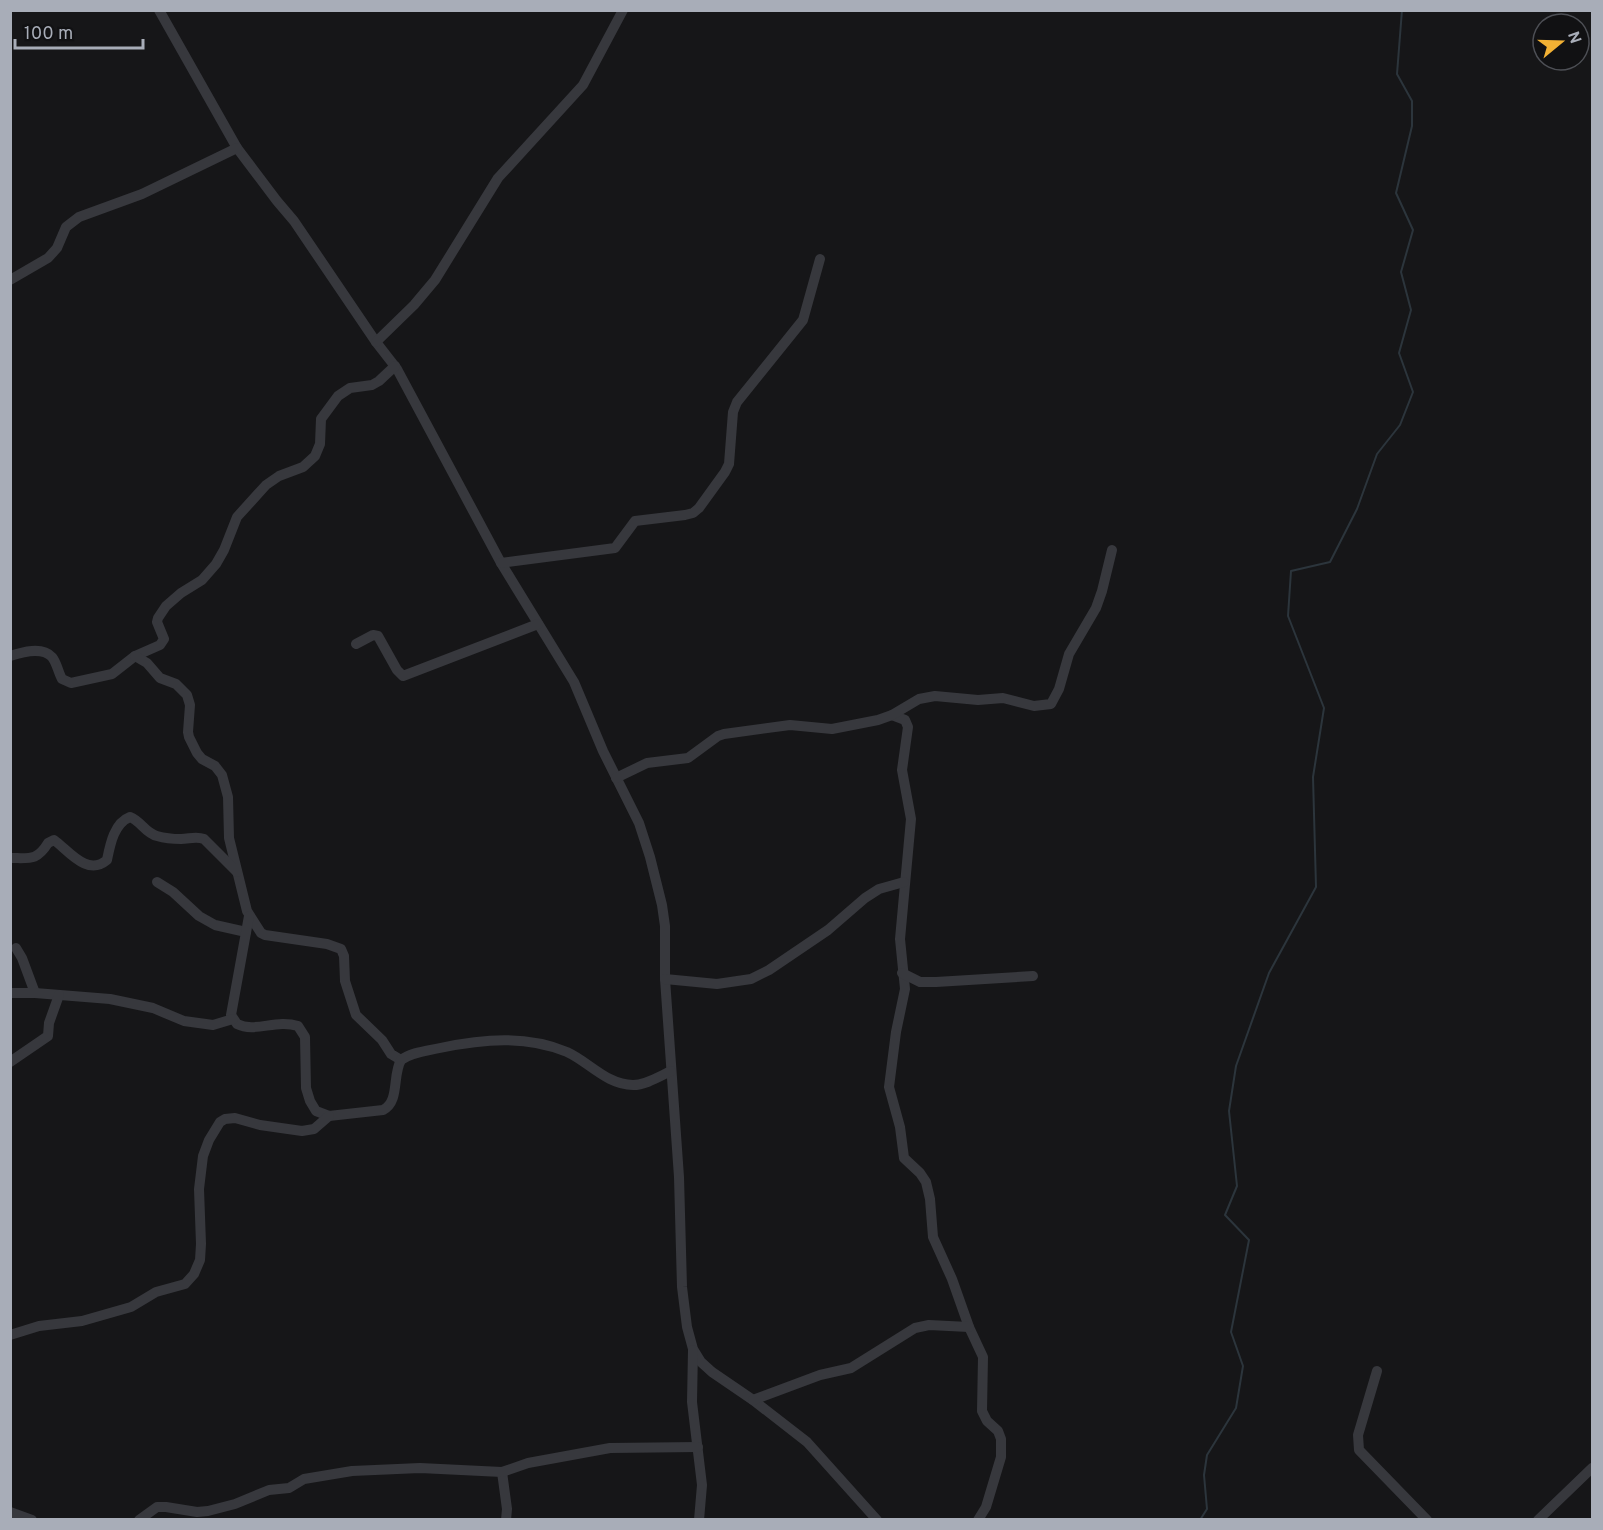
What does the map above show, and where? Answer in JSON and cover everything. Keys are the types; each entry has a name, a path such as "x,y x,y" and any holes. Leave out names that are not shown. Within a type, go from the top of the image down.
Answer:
{"street":[{"path":"159,10 237,148 294,221 376,342 395,366 418,405 501,563 574,682 644,835 664,916 665,979 679,1177 682,1287 687,1327 693,1349 692,1402 702,1485 699,1520"},
{"path":"376,342 414,306 435,280 498,177 583,85 623,10"},
{"path":"10,280 48,258 57,248 70,222 148,191 237,148"},
{"path":"501,563 615,548 635,521 685,515 699,508 722,479 729,464 732,420 737,402 803,320 820,259"},
{"path":"10,656 28,651 46,654 53,658 62,679 71,682 111,674 135,656 163,642 164,636 158,622 162,612 181,593 202,580 216,564 237,517 266,485 279,476 303,467 315,456 320,444 321,419 338,396 350,388 372,385 395,366"},
{"path":"616,778 647,764 688,758 724,734 790,725 832,729 878,720 892,715 919,699 935,696 978,700 1003,698 1034,706 1051,704 1059,689 1069,654 1099,599 1112,550"},
{"path":"356,644 373,635 378,636 397,670 404,676 538,624"},
{"path":"135,656 147,663 160,678 176,684 187,695 190,710 188,732 192,744 202,759 215,766 226,785 229,838 249,916 265,935 327,944 341,949 344,956 345,981 356,1015 379,1037 391,1054 400,1060"},
{"path":"892,715 905,720 908,727 902,770 911,819 900,939 904,989 889,1087 900,1127 904,1158 926,1182 930,1199 933,1238 952,1279 984,1363 982,1411 987,1421 1000,1434 1001,1457 986,1507 978,1520"},
{"path":"10,858 37,856 48,843 54,840 76,860 101,864 107,860 110,842 116,831 124,820 130,817 134,818 145,830 157,836 204,839 237,872"},
{"path":"157,882 173,892 199,916 215,925 246,932"},
{"path":"665,979 717,984 758,976 828,930 865,898 879,889 904,882"},
{"path":"249,916 231,1015 237,1024 250,1028 272,1023 298,1026 304,1037 305,1078 310,1101 316,1111 329,1116 377,1112 389,1107 394,1098 400,1060 412,1054 475,1041 498,1039 528,1042 566,1052 598,1072 627,1084 643,1083 671,1071"},
{"path":"16,948 35,993"},
{"path":"902,973 920,982 1033,976"},
{"path":"10,993 110,999 153,1008 184,1021 213,1025 233,1019"},
{"path":"10,1062 48,1036 49,1023 59,995"},
{"path":"10,1335 39,1326 82,1321 131,1307 156,1292 185,1284 194,1274 200,1260 199,1189 203,1156 220,1122 235,1118 260,1125 302,1131 315,1129 329,1116"},
{"path":"753,1400 820,1375 851,1368 915,1328 929,1325 969,1327"},
{"path":"693,1349 701,1362 712,1372 807,1442 877,1520"},
{"path":"1377,1371 1358,1435 1359,1450 1427,1520"},
{"path":"139,1520 157,1508 208,1511 236,1504 268,1490 289,1488 304,1479 352,1470 420,1468 502,1472 528,1463 610,1448 698,1447"},
{"path":"1538,1520 1593,1468"},
{"path":"502,1472 507,1509 506,1520"},
{"path":"10,1512 32,1520"}],"waterway":[{"path":"1200,1520 1207,1509 1204,1475 1207,1455 1236,1408 1243,1366 1231,1332 1249,1240 1225,1215 1237,1186 1229,1111 1236,1066 1269,973 1316,887 1313,777 1324,708 1288,616 1291,571 1330,562 1357,509 1377,454 1400,425 1413,392 1399,353 1411,310 1401,272 1413,230 1396,193 1412,126 1412,101 1397,74 1402,10"}]}
